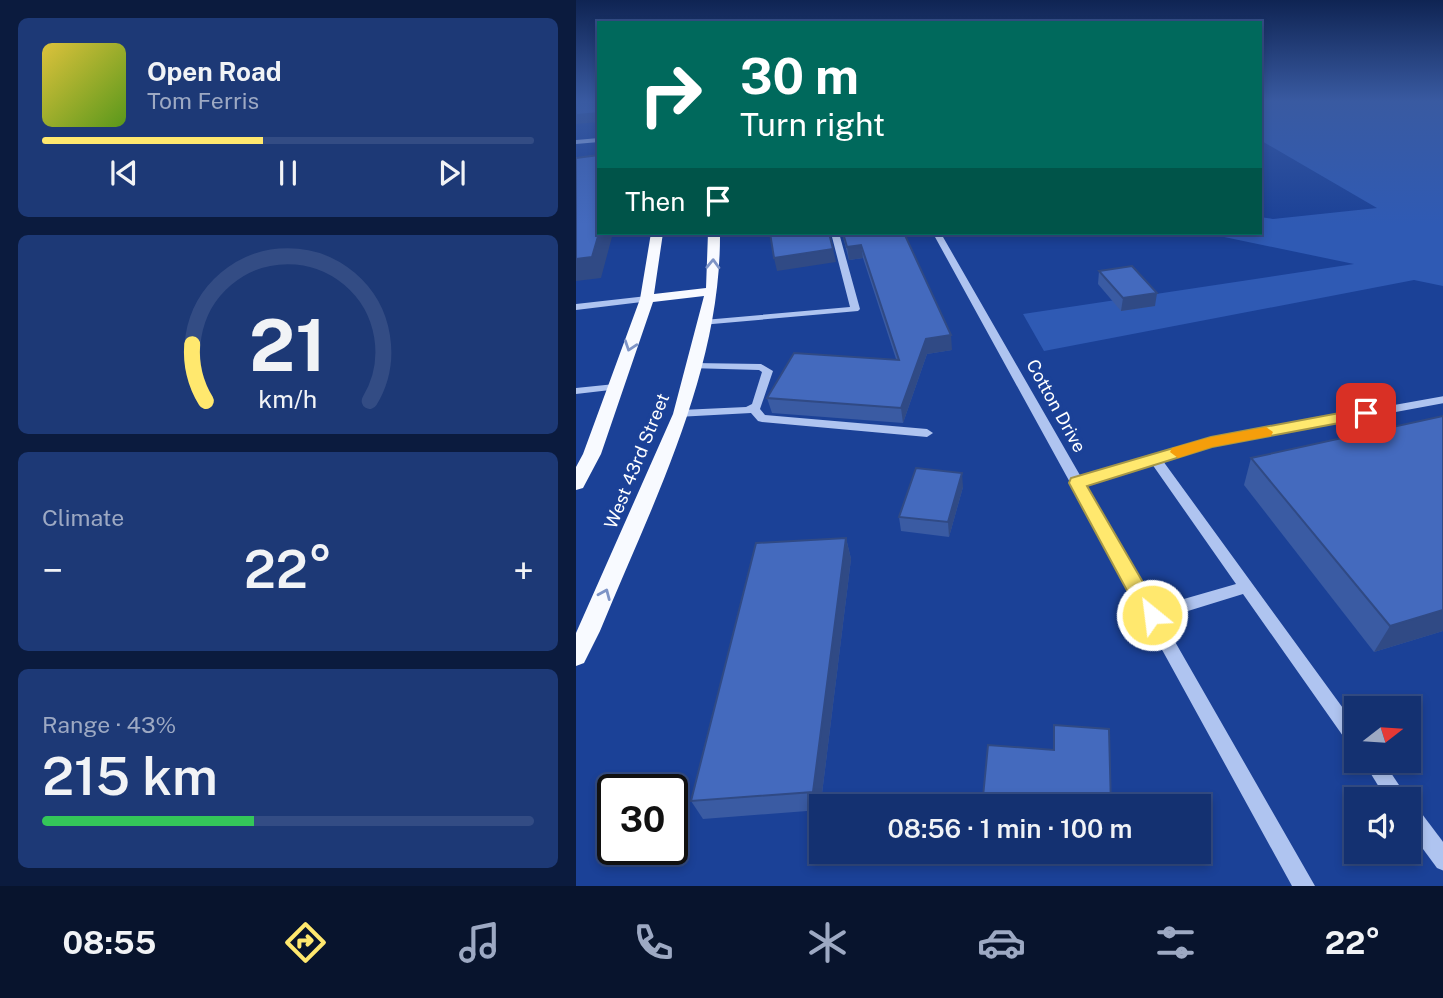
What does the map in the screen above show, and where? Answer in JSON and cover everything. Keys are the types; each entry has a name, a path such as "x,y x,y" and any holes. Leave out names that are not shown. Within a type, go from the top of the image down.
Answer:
{"main road":[{"path":"576,483 592,454 647,299 657,235"},
{"name":"West 43rd Street","path":"576,656 681,414 712,291 714,235"},
{"path":"647,299 712,291"}],"street":[{"path":"704,323 855,309 836,235"},
{"name":"Cotton Drive","path":"939,237 1304,886"},
{"path":"576,307 647,299"},
{"path":"681,414 753,408 757,406 768,371 761,367 693,366"},
{"path":"576,391 615,387"},
{"path":"1077,483 1211,442 1443,399"},
{"path":"753,408 762,418 927,433"},
{"path":"1155,459 1344,723"},
{"path":"1152,615 1247,587"},
{"path":"1421,830 1443,861"}],"shaded area":[{"path":"1262,141 1443,141 1443,286 1414,280 1044,351 1023,314 1354,264 1215,235 1262,235 1262,217 1273,219 1377,208"}],"building":[{"path":"597,155 598,235 592,257 576,259 576,158"},
{"path":"770,235 830,235 833,249 774,258"},
{"path":"844,235 905,235 951,335 926,339 901,408 767,398 794,353 899,360 861,245 847,247"},
{"path":"1132,266 1157,293 1123,298 1099,271"},
{"path":"1443,416 1443,610 1390,626 1251,458"},
{"path":"916,468 962,473 948,522 899,517"},
{"path":"846,538 813,792 691,801 756,543"},
{"path":"1054,725 1109,729 1111,794 983,794 988,745 1054,750"}],"slow traffic":[{"path":"1178,452 1211,442 1266,432"}],"route":[{"path":"1152,615 1077,483 1211,442 1366,413"}]}
